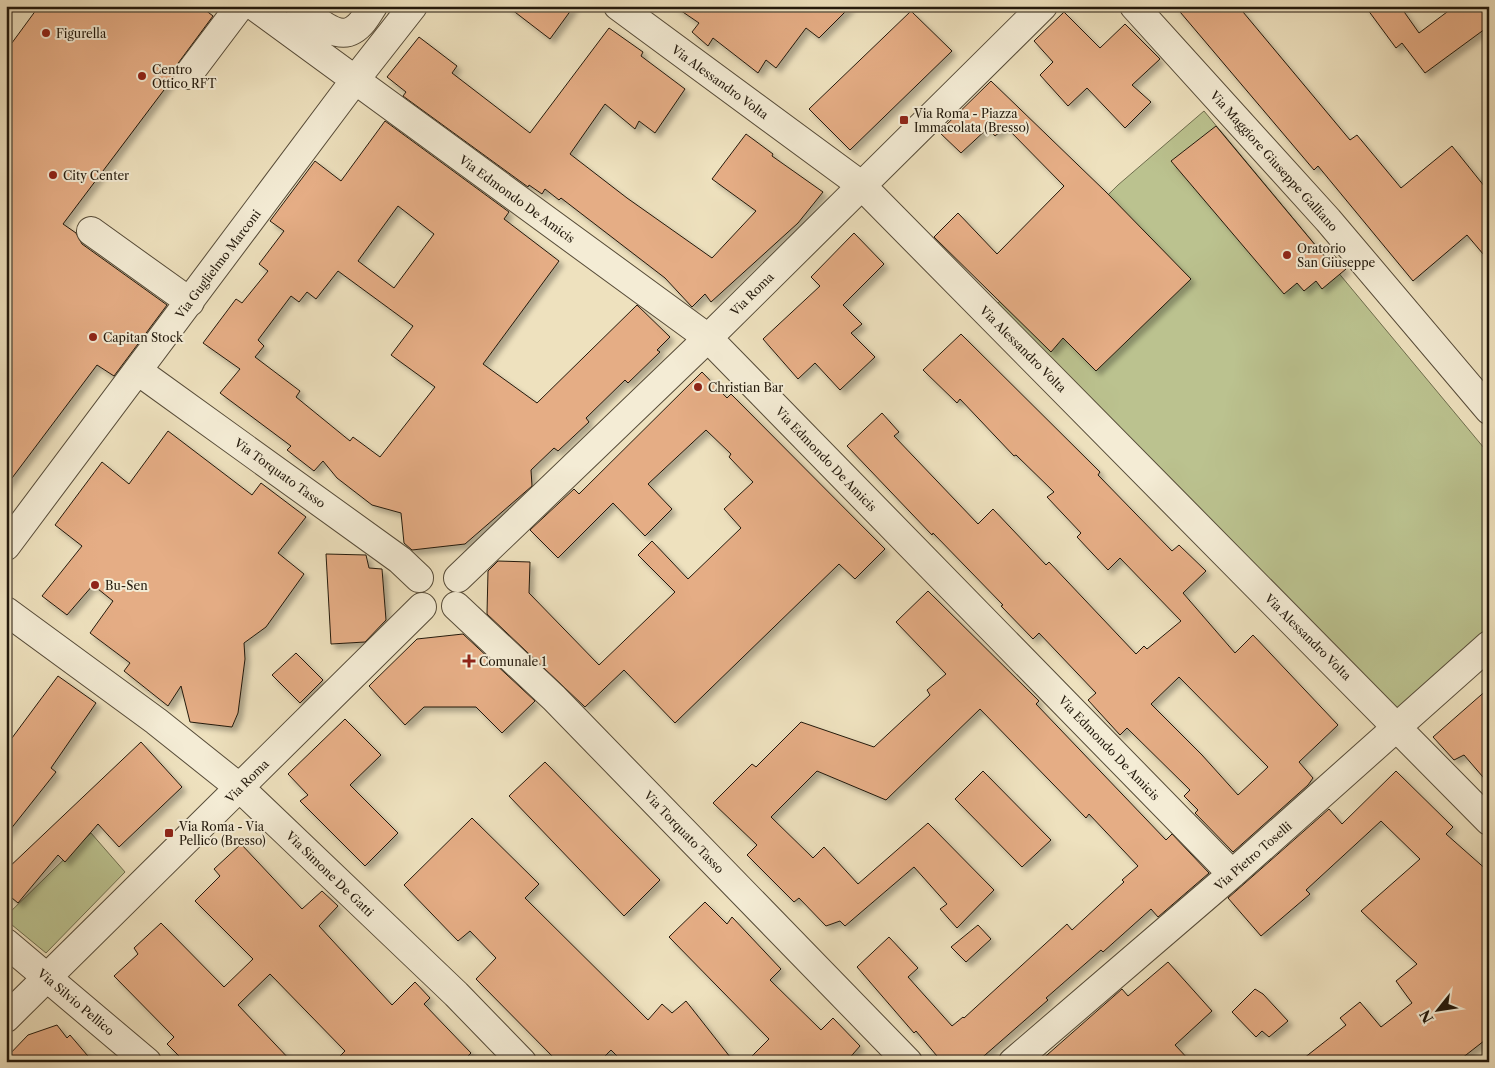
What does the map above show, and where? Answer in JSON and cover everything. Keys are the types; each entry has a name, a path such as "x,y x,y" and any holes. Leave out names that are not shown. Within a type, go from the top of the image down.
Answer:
{"street":[{"path":"188,75 240,6"},
{"name":"Via Edmondo De Amicis","path":"254,6 310,18 355,80 708,338 1232,874"},
{"path":"310,18 343,34 353,31 360,25 374,6"},
{"name":"Via Guglielmo Marconi","path":"6,546 355,80 413,6"},
{"name":"Via Alessandro Volta","path":"618,6 861,185 1489,821"},
{"name":"Via Roma","path":"458,578 708,338 1043,6"},
{"name":"Via Maggiore Giuseppe Galliano","path":"1134,6 1328,220 1489,410"},
{"path":"90,231 190,302"},
{"name":"Via Torquato Tasso","path":"138,371 400,560 419,578"},
{"path":"433,568 442,568 452,571 458,578 461,587 461,597 456,606 440,614 430,612 422,607 415,589 419,578 424,572 433,568"},
{"name":"Via Torquato Tasso","path":"456,606 554,698 908,1062"},
{"name":"Via Roma","path":"6,1018 422,607"},
{"name":"Via Simone De Gatti","path":"6,611 156,721 240,788 456,994 522,1062"},
{"name":"Via Pietro Toselli","path":"1013,1062 1232,874 1489,645"},
{"name":"Via Silvio Pellico","path":"6,943 147,1062"}],"green space":[{"path":"1204,111 1489,454 1489,628 1398,711 995,306 1118,185"},
{"path":"91,833 125,872 46,953 6,920 6,916"}],"building":[{"name":"City Center","path":"39,6 200,6 213,16 176,66 173,78 63,224 76,233 82,244 167,305 114,376 97,365 6,486 6,51"},
{"path":"507,6 574,6 550,39"},
{"path":"674,6 851,6 819,38 806,28 776,68 766,60 758,73 713,38 708,46 692,32 699,23"},
{"path":"1175,6 1238,6 1350,140 1357,135 1401,188 1452,146 1489,192 1489,261 1467,235 1413,281 1318,166 1314,170"},
{"path":"1365,6 1400,6 1419,33 1455,6 1489,6 1489,26 1425,73 1402,43 1396,48"},
{"path":"911,11 952,51 850,150 809,109"},
{"path":"1064,12 1100,48 1125,24 1160,59 1132,85 1151,102 1125,128 1087,88 1068,106 1040,75 1053,62 1034,41"},
{"path":"609,28 643,52 641,56 685,89 655,133 639,121 635,129 605,104 570,154 627,198 712,258 756,211 712,179 746,134 773,154 772,156 823,192 798,223 711,302 705,294 692,307 665,278 561,198 559,200 545,189 542,194 529,185 528,187 403,96 406,92 387,77 419,37 457,66 452,73 530,133"},
{"path":"991,81 1106,192 1191,279 1096,371 1063,338 1051,352 934,237 958,213 997,254 1064,186 1006,127 995,136 988,128 961,153 939,132"},
{"path":"385,121 509,212 504,219 559,261 483,364 537,403 637,305 670,337 657,350 660,352 628,383 625,380 586,418 589,422 558,451 554,448 531,470 532,486 465,544 412,550 404,543 401,513 372,505 337,478 323,461 314,471 287,450 291,446 220,393 240,369 203,343 236,299 242,303 268,271 259,264 284,231 270,221 315,161 341,181","holes":["398,206 434,234 394,288 358,261","338,271 413,326 391,355 435,387 380,457 353,437 350,441 296,397 300,391 255,357 264,346 258,340 291,296 299,302 307,292 316,299"]},
{"path":"1216,126 1326,258 1332,253 1346,269 1322,289 1316,281 1304,291 1297,283 1284,294 1171,161"},
{"path":"854,233 884,264 843,305 862,324 851,333 875,357 840,390 815,363 798,379 763,339 820,286 811,277"},
{"path":"961,334 1100,472 1098,475 1172,551 1179,545 1206,571 1183,593 1235,653 1253,635 1338,725 1299,762 1313,778 1308,785 1233,852 1195,813 1198,810 1184,796 1190,790 1127,728 1120,735 1088,700 1096,693 1039,633 1033,639 1001,606 1003,605 933,533 932,535 847,446 882,413 899,432 894,436 978,524 993,509 1046,565 1049,562 1136,654 1144,646 1147,649 1181,621 1120,558 1108,570 1077,537 1081,533 1047,497 1054,492 1016,455 1014,456 960,399 957,403 923,370","holes":["1179,677 1268,767 1238,795 1202,755 1151,704"]},
{"path":"702,372 727,398 731,394 885,549 855,579 839,564 675,723 624,670 585,707 487,614 488,571 498,561 530,562 529,593 599,665 675,592 638,555 652,541 688,579 741,528 724,509 753,482 729,457 731,454 706,430 648,484 672,509 645,536 613,503 558,558 530,530 574,489 579,494"},
{"path":"168,431 252,495 261,483 306,517 278,553 304,574 266,627 244,643 245,659 238,713 232,727 190,722 181,686 168,706 124,671 130,663 90,633 113,601 93,585 67,615 42,596 82,546 55,525 102,462 129,484"},
{"path":"326,554 366,555 369,568 382,569 386,620 365,642 331,644"},
{"path":"928,591 1039,701 1036,704 1166,840 1172,834 1209,873 1158,917 1151,909 1103,952 1101,950 1046,998 1048,1000 977,1062 942,1062 916,1031 914,1033 857,967 889,937 918,968 908,977 952,1026 964,1018 1067,924 1072,930 1124,882 1122,880 1138,866 1089,814 1086,818 980,709 886,800 817,771 771,817 813,858 824,847 858,884 928,823 994,890 957,928 940,909 947,904 914,867 845,926 840,921 826,926 799,898 794,902 747,855 757,845 713,803 752,764 756,767 801,722 874,747 930,695 927,690 946,674 896,622"},
{"path":"463,634 535,701 502,733 476,707 424,707 405,725 369,686 417,639"},
{"path":"296,653 323,680 300,703 272,675"},
{"path":"58,676 96,703 51,768 56,772 6,835 6,746"},
{"path":"1489,688 1489,784 1464,755 1454,760 1433,737"},
{"path":"345,719 381,755 350,785 398,833 365,866 300,801 308,795 288,774"},
{"path":"141,742 182,787 119,847 98,824 65,862 58,855 18,903 6,893 6,870"},
{"path":"545,762 660,880 624,916 509,796"},
{"path":"983,771 1051,840 1022,867 955,799"},
{"path":"1396,771 1453,827 1446,834 1489,872 1489,1037 1457,1062 1299,1062 1346,1025 1340,1018 1360,1002 1381,1027 1412,1003 1396,981 1417,964 1361,911 1420,859 1381,821 1306,890 1310,894 1261,936 1228,898 1329,809 1342,824"},
{"path":"472,818 539,884 525,898 648,1020 662,1004 672,1013 686,1001 734,1062 623,1062 611,1050 599,1062 558,1062 476,979 496,958 470,931 458,941 404,885"},
{"path":"241,844 302,909 322,891 338,906 319,926 392,1005 415,982 430,998 424,1004 471,1053 462,1062 334,1062 345,1051 270,974 238,1005 292,1062 185,1062 167,1044 174,1037 114,976 138,954 134,948 161,923 224,987 253,959 195,901 220,876 214,869"},
{"path":"705,902 727,924 732,917 781,969 770,980 821,1030 833,1018 860,1046 846,1062 746,1062 769,1039 669,937"},
{"path":"978,925 991,939 966,962 951,947"},
{"path":"1168,962 1212,1011 1175,1045 1191,1062 1039,1062 1122,989 1128,996"},
{"path":"1255,989 1263,994 1288,1021 1269,1037 1262,1031 1256,1037 1232,1012"},
{"path":"57,1025 67,1038 70,1035 93,1062 6,1062 6,1058 28,1035"}],"place":[{"name":"Figurella","path":"46,33"},
{"name":"Centro Ottico RFT","path":"142,76"},
{"name":"Via Roma - Piazza Immacolata (Bresso)","path":"904,120"},
{"name":"City Center","path":"53,175"},
{"name":"Oratorio San Giuseppe","path":"1287,255"},
{"name":"Capitan Stock","path":"93,337"},
{"name":"Christian Bar","path":"698,387"},
{"name":"Bu-Sen","path":"95,585"},
{"name":"Comunale 1","path":"469,661"},
{"name":"Via Roma - Via Pellico (Bresso)","path":"169,833"}]}
